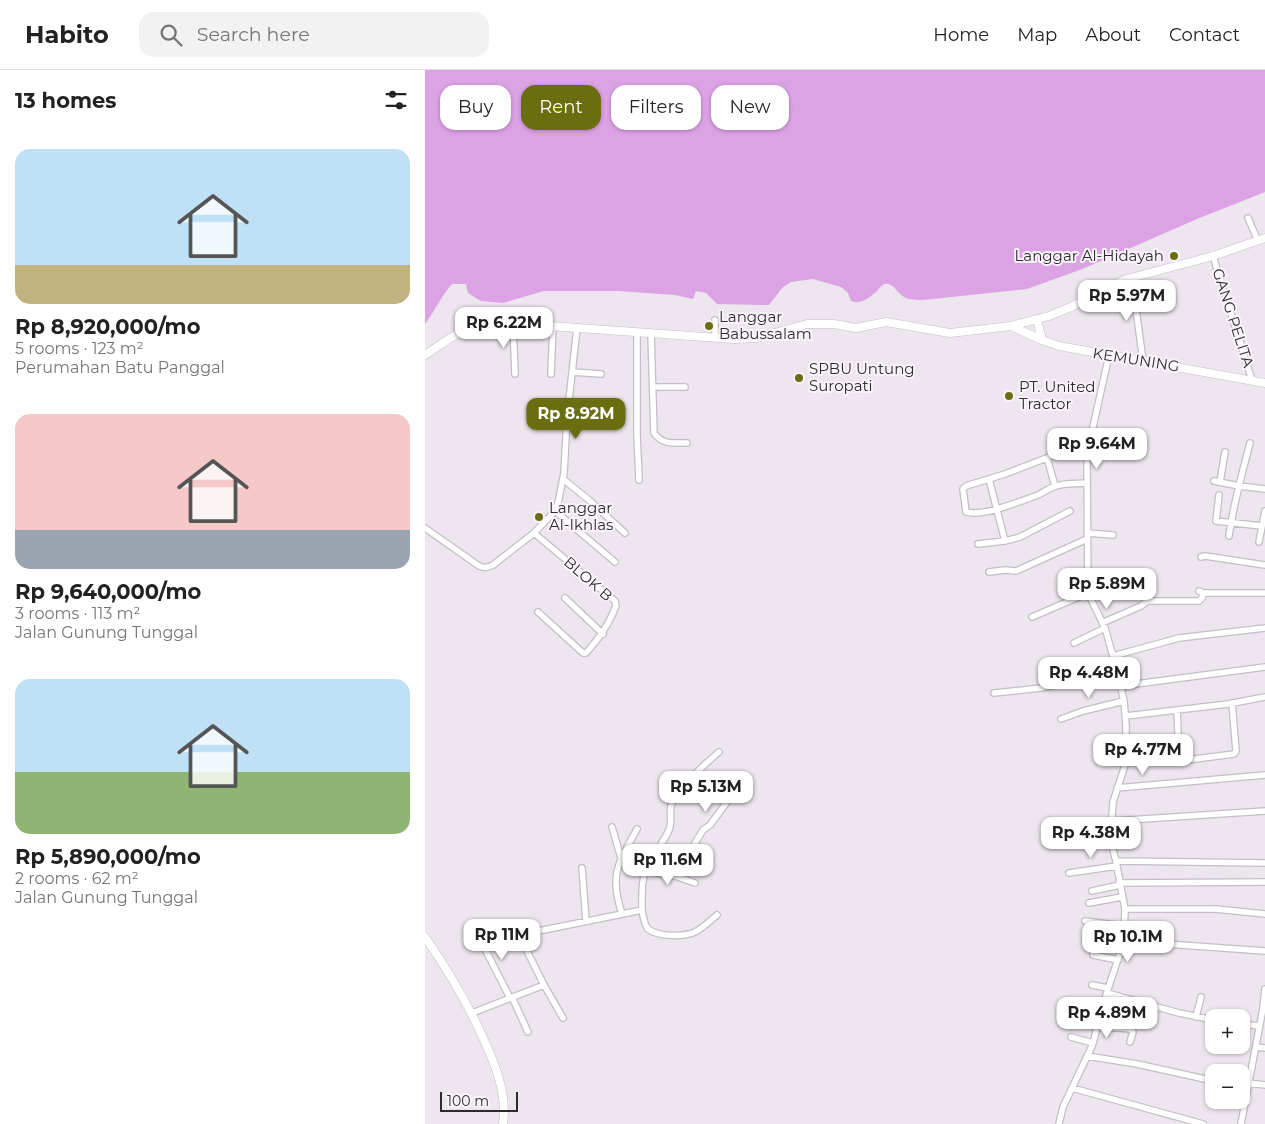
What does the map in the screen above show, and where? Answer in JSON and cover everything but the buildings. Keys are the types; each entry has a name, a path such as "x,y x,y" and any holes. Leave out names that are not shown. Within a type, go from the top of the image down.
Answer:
{"main road":[{"path":"425,355 463,330 487,323 513,323 715,338 757,338 807,324 834,324 856,328 886,322 950,333 1011,326 1064,310 1127,279 1213,256 1261,240"},
{"path":"1037,319 1041,340"},
{"name":"KEMUNING","path":"1011,326 1041,340 1067,348 1265,382"},
{"path":"425,937 450,973 472,1013 497,1070 502,1092 503,1124"}],"street":[{"path":"1248,218 1261,240"},
{"name":"GANG PELITA","path":"1213,256 1253,380"},
{"path":"1127,279 1136,309 1143,361"},
{"path":"715,320 715,338"},
{"path":"513,323 515,374"},
{"path":"551,374 553,326"},
{"path":"425,528 484,568 493,565 534,534 555,511 561,495 563,479 567,418 577,328"},
{"path":"637,332 639,480"},
{"path":"651,333 654,433 658,439 666,443 687,443"},
{"path":"1059,1124 1063,1107 1093,1043 1099,1016 1124,941 1125,926 1125,909 1111,832 1113,802 1121,780 1125,759 1126,716 1113,656 1103,626 1088,595 1087,483 1089,445 1109,355"},
{"path":"572,372 601,374"},
{"path":"653,387 685,387"},
{"path":"1229,536 1250,443"},
{"path":"1087,483 1055,486 998,509 969,513 967,512 963,488 1078,447 1089,445"},
{"path":"1225,452 1217,482 1265,489"},
{"path":"1047,458 1055,486"},
{"path":"563,479 625,533"},
{"path":"989,479 1005,541"},
{"path":"1219,495 1216,521 1262,526"},
{"path":"555,511 615,562"},
{"path":"978,544 1005,541 1019,537 1070,511"},
{"path":"1259,542 1265,511"},
{"name":"BLOK B","path":"534,534 615,601 616,606 603,634 587,653 583,653 538,612"},
{"path":"989,572 1015,571 1087,536 1113,535"},
{"path":"1201,557 1265,565"},
{"path":"1032,618 1088,595 1126,588"},
{"path":"1074,643 1149,600 1199,601 1203,598 1201,592 1265,593"},
{"path":"565,598 603,634"},
{"path":"1113,656 1179,638 1265,628"},
{"path":"1121,686 1265,667"},
{"path":"994,693 1041,688 1117,671"},
{"path":"1126,716 1265,697"},
{"path":"1061,718 1124,701"},
{"path":"1177,710 1179,756 1181,758 1187,760 1234,754 1236,751 1231,703"},
{"path":"717,915 694,932 671,936 656,933 648,928 642,910 645,871 670,830 671,808 675,799 705,763 719,752"},
{"path":"1117,788 1265,776"},
{"path":"675,876 703,830 710,825 727,802"},
{"path":"1112,821 1265,811"},
{"path":"611,827 621,858"},
{"path":"623,914 617,897 617,870 621,858 637,829"},
{"path":"1069,873 1116,864 1265,863"},
{"path":"582,868 586,922"},
{"path":"645,871 675,876 695,882"},
{"path":"1092,891 1120,884 1265,882"},
{"path":"1089,903 1122,897"},
{"path":"1125,909 1215,909 1265,914"},
{"path":"483,945 519,935 642,910"},
{"path":"1085,921 1125,926"},
{"path":"519,935 563,1018"},
{"path":"479,936 528,1032"},
{"path":"1124,941 1265,951"},
{"path":"1093,955 1118,960"},
{"path":"472,1013 544,985"},
{"path":"1092,985 1144,1004 1205,1018"},
{"path":"1250,1080 1264,1008 1265,989"},
{"path":"1196,1017 1201,997"},
{"path":"1250,1025 1259,1026"},
{"path":"1097,1026 1107,1029 1129,1028 1133,1032 1130,1042"},
{"path":"1071,1038 1093,1043"},
{"path":"1256,1047 1265,1048"},
{"path":"1087,1056 1137,1064 1205,1079"},
{"path":"1250,1086 1265,1085"},
{"path":"1072,1088 1203,1124"},
{"path":"1241,1124 1244,1109"}],"shaded area":[{"path":"425,70 1265,70 1265,192 1197,219 1085,268 1027,289 918,300 906,298 895,288 885,284 867,299 854,302 851,301 848,293 841,287 813,279 791,282 783,287 769,305 717,304 706,293 696,291 693,299 675,295 618,291 544,291 503,303 481,301 468,293 466,284 452,284 425,324"}],"place":[{"name":"Langgar Al-Hidayah","path":"1174,256"},
{"name":"Langgar Babussalam","path":"709,326"},
{"name":"SPBU Untung Suropati","path":"799,378"},
{"name":"PT. United Tractor","path":"1009,396"},
{"name":"Langgar Al-Ikhlas","path":"539,517"}]}
